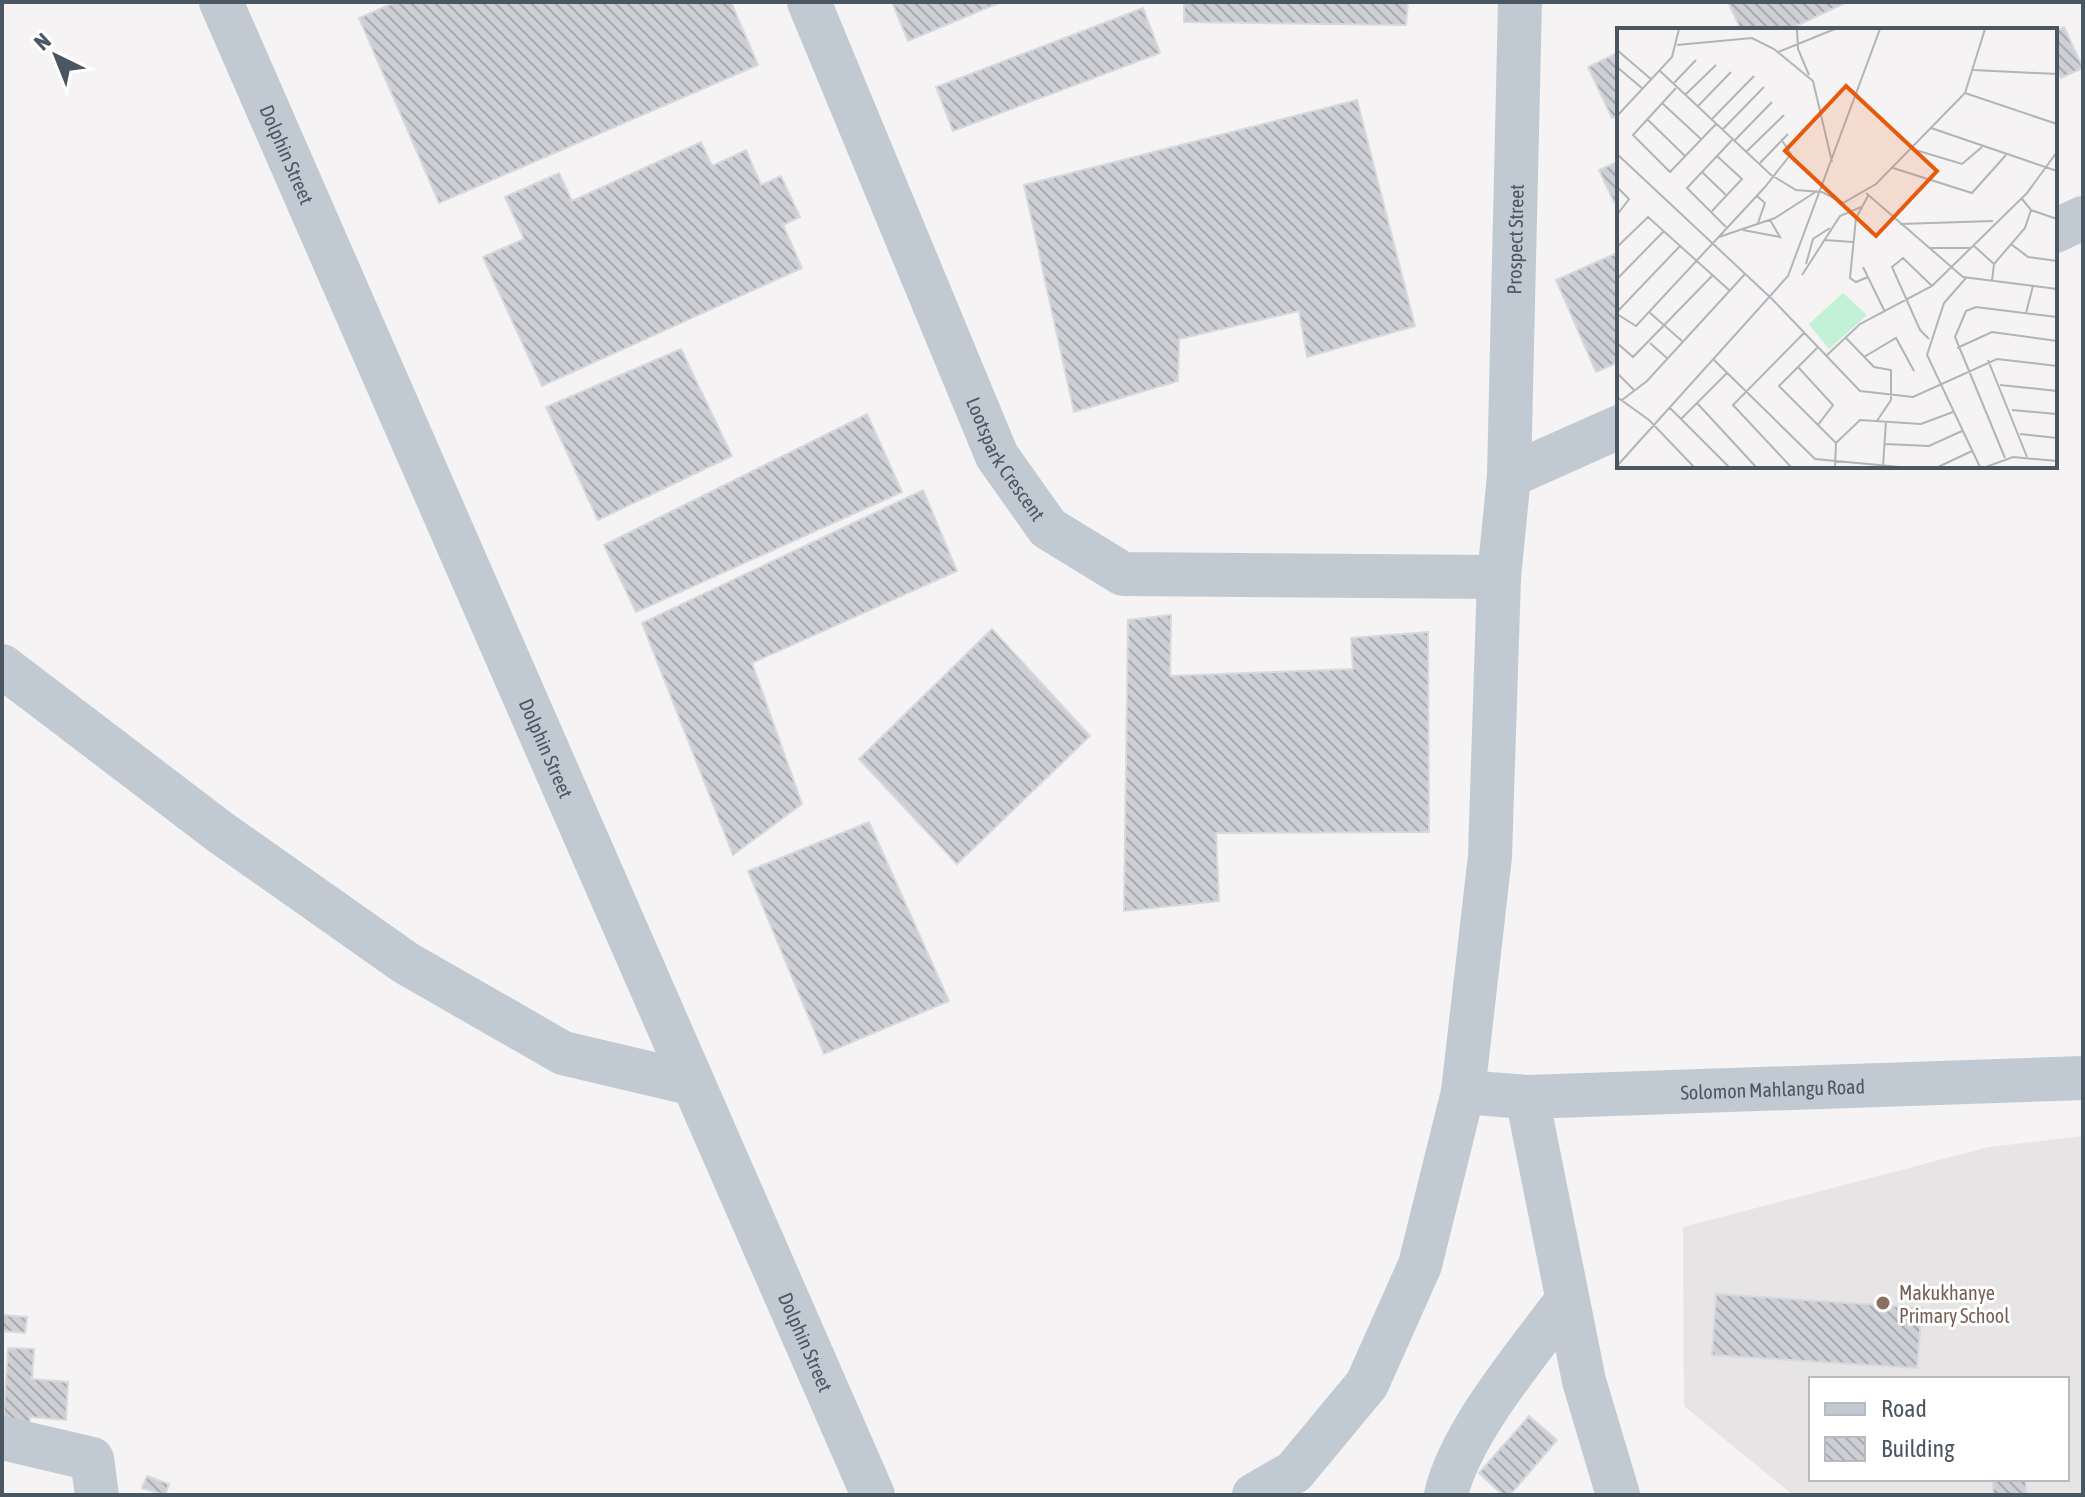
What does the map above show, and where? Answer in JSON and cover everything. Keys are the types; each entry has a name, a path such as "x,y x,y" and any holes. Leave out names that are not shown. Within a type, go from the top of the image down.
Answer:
{"street":[{"name":"Dolphin Street","path":"221,2 690,1083 873,1495"},
{"name":"Lootspark Crescent","path":"809,2 997,456 1048,528 1123,574 1499,577"},
{"name":"Prospect Street","path":"1254,1495 1294,1472 1367,1384 1420,1265 1463,1092 1490,856 1499,577 1509,476 1529,6"},
{"path":"2057,230 2083,218"},
{"path":"1509,476 1617,428"},
{"path":"2,666 220,832 406,963 563,1053 690,1083"},
{"name":"Solomon Mahlangu Road","path":"1463,1092 1527,1097 2083,1078"},
{"path":"1527,1097 1584,1381 1618,1495"},
{"path":"1446,1495 1449,1480 1490,1406 1567,1300"},
{"path":"2,1438 92,1459 97,1495"}],"shaded area":[{"name":"Makukhanye Primary School","path":"2083,1136 2083,1495 1793,1495 1684,1406 1683,1227 1989,1147"}],"building":[{"path":"396,2 731,2 758,65 439,203 359,18"},
{"path":"892,2 1001,2 908,41"},
{"path":"1184,2 1408,2 1406,25 1184,22"},
{"path":"1728,2 1847,2 1792,28 1740,28"},
{"path":"1143,8 1160,53 953,131 936,87"},
{"path":"2064,27 2083,68 2061,78 2057,70 2057,30"},
{"path":"1617,53 1617,116 1612,118 1588,67"},
{"path":"1357,100 1415,326 1307,357 1299,311 1179,339 1178,381 1074,412 1024,185"},
{"path":"701,142 712,166 746,150 761,185 781,176 800,217 783,225 802,268 542,386 483,257 524,239 505,197 559,173 572,201"},
{"path":"1617,162 1617,200 1614,202 1599,170"},
{"path":"1617,253 1617,363 1596,372 1556,280"},
{"path":"681,349 732,456 598,520 546,407"},
{"path":"867,414 902,492 636,612 604,545"},
{"path":"923,490 957,571 752,663 802,804 733,855 642,623"},
{"path":"1171,615 1170,676 1353,669 1351,638 1428,632 1429,832 1216,833 1219,901 1124,911 1128,620"},
{"path":"992,629 1090,736 957,864 859,759"},
{"path":"869,822 949,1001 824,1054 748,871"},
{"path":"1716,1294 1922,1308 1917,1368 1712,1355"},
{"path":"3,1315 27,1317 25,1333 2,1331"},
{"path":"8,1348 34,1349 32,1379 68,1382 66,1420 30,1417 29,1429 3,1428"},
{"path":"1529,1416 1557,1440 1510,1495 1503,1495 1479,1473"},
{"path":"147,1476 169,1484 165,1495 142,1488"},
{"path":"1993,1481 2026,1481 2026,1495 1993,1495"}],"place":[{"name":"Makukhanye Primary School","path":"1883,1303"}]}
